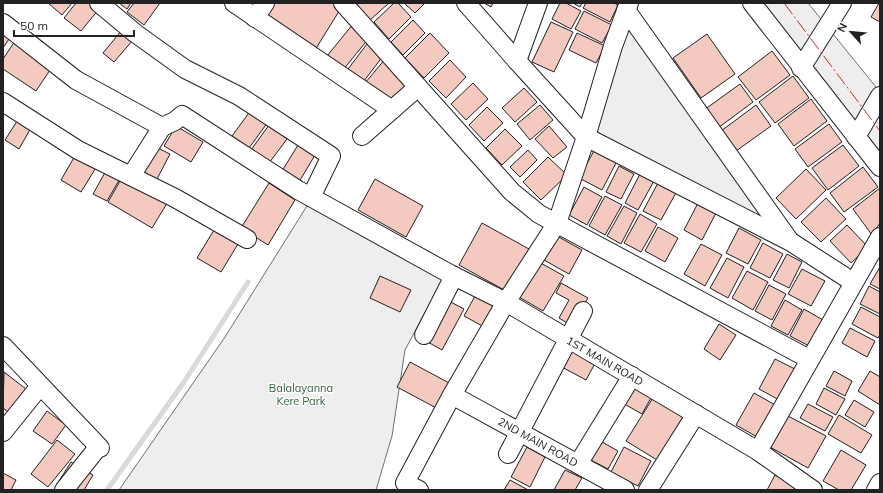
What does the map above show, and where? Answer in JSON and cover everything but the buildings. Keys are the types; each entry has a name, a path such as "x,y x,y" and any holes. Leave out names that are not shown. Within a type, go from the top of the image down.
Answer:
{"street":[{"path":"99,3 134,34 185,69 239,96 331,156 311,197"},
{"path":"234,3 260,10 392,110"},
{"path":"343,3 512,192 539,214 810,359"},
{"path":"466,3 586,137 791,242 853,282"},
{"path":"517,61 538,3"},
{"path":"752,3 880,168"},
{"path":"802,68 842,3"},
{"path":"419,490 405,483 452,395 506,302 557,223 586,137 613,46 627,7"},
{"path":"627,7 791,242"},
{"path":"3,23 76,80 162,127 131,176"},
{"path":"362,136 418,87"},
{"path":"856,136 880,96"},
{"path":"3,102 78,150 175,198 247,238"},
{"name":"1ST MAIN ROAD","path":"162,127 175,121 182,115 311,197 452,275 506,302 696,414 758,451 813,490"},
{"path":"758,451 880,237"},
{"path":"424,335 452,275"},
{"path":"508,454 583,311"},
{"path":"3,346 98,450 64,490"},
{"path":"578,464 632,376"},
{"path":"3,432 40,386"},
{"name":"2ND MAIN ROAD","path":"452,395 625,490"},
{"path":"648,490 696,414"},
{"path":"876,490 880,483"}],"green space":[{"path":"761,3 808,3 880,92 880,161"},
{"path":"627,22 777,230 593,134"},
{"name":"Balalayanna Kere Park","path":"310,201 445,275 405,350 392,436 376,490 119,490 225,337"}],"waterway":[{"path":"107,490 184,382 248,282"}],"power":[{"path":"784,3 880,131"}]}
